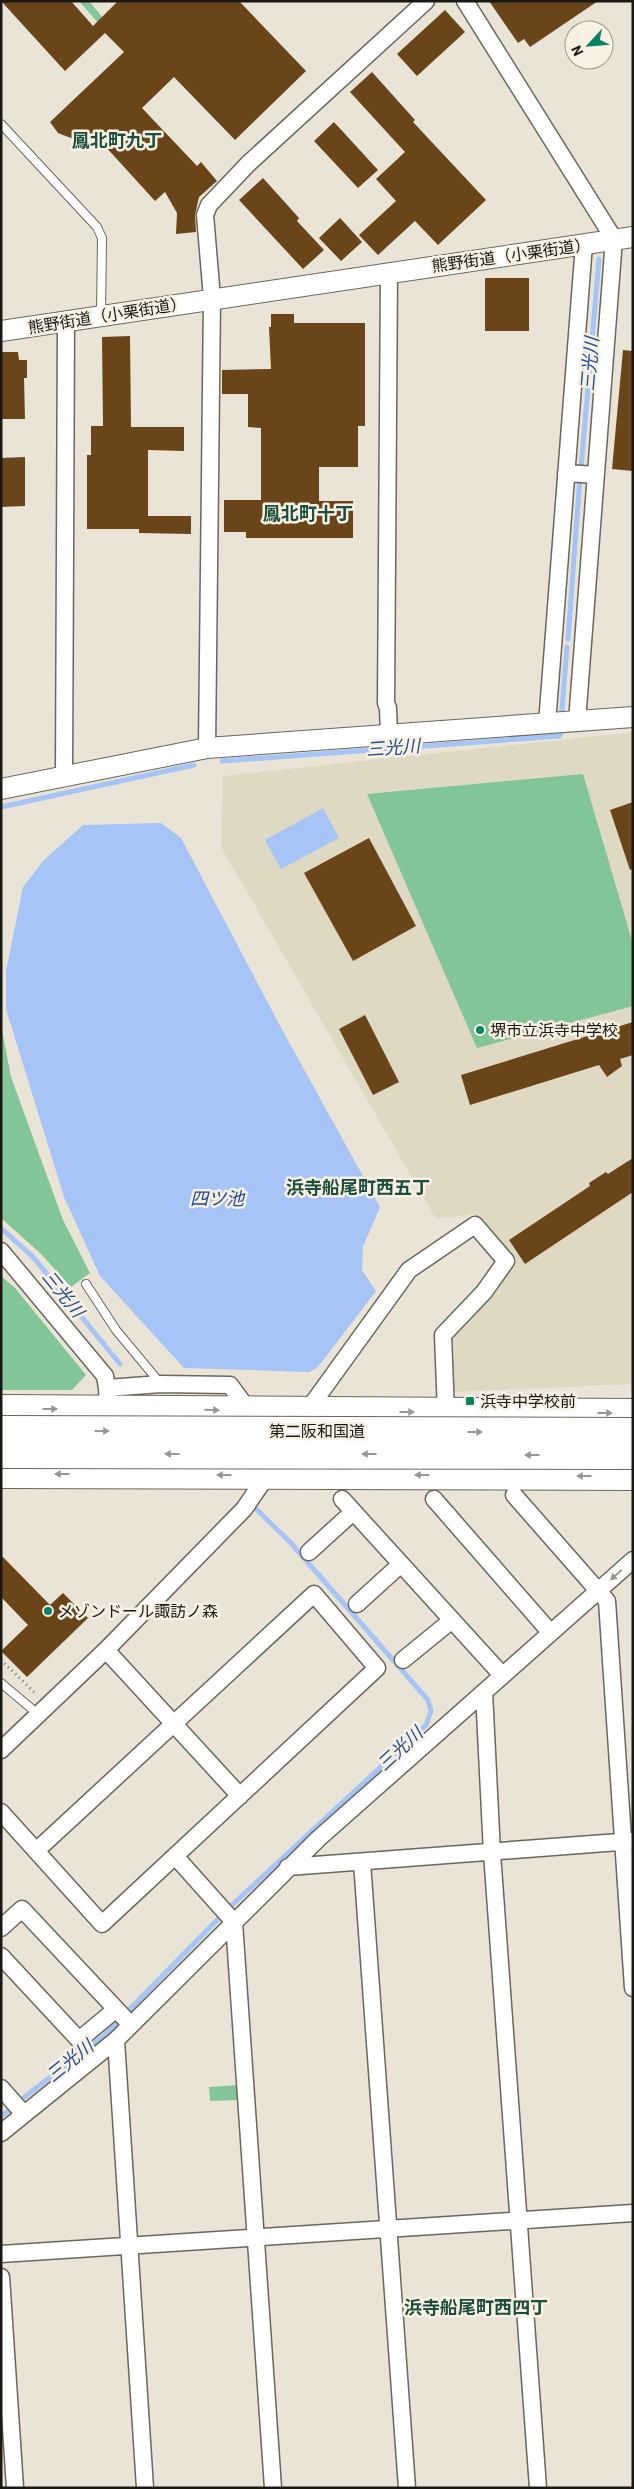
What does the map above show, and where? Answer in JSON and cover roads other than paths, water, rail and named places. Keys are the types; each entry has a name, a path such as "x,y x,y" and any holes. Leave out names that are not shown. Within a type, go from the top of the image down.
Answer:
{"highway":[{"path":"1,1409 108,1398 249,1411 633,1413"},
{"name":"第二阪和国道","path":"1,1430 633,1432"},
{"name":"第二阪和国道","path":"1,1454 633,1455"},
{"path":"1,1474 633,1476"}],"street":[{"path":"208,748 212,298 204,215 209,205 248,164 426,1"},
{"path":"465,1 623,238 594,475 574,722"},
{"name":"熊野街道（小栗街道）","path":"1,331 66,323 212,298 623,238"},
{"path":"547,724 570,473 584,244"},
{"path":"388,272 386,703 389,735"},
{"path":"64,777 66,323"},
{"path":"570,473 594,475"},
{"path":"1,790 208,748 633,717"},
{"path":"1,1750 106,1650 244,1509 268,1475 306,1412 409,1270 475,1225 506,1261 484,1292 443,1335 446,1413"},
{"path":"1,1251 105,1376 108,1398 161,1384 230,1385 249,1411"},
{"path":"514,1495 607,1600 628,1841 633,1988"},
{"path":"434,1499 550,1632"},
{"path":"309,1552 347,1506 502,1675"},
{"path":"1,2133 116,2040 231,1919 550,1632 633,1560"},
{"path":"357,1604 401,1564"},
{"path":"1,1812 36,1851 102,1924 377,1668 314,1594 36,1851"},
{"path":"403,1660 452,1620"},
{"path":"106,1650 240,1796"},
{"path":"484,1692 492,1854 538,2488"},
{"path":"288,1868 492,1854 628,1841"},
{"path":"175,1856 231,1919 273,2488"},
{"path":"362,1862 407,2488"},
{"path":"1,1928 22,1909 131,2025"},
{"path":"1,1956 79,2040 115,2010"},
{"path":"116,2040 145,2488"},
{"path":"1,2088 24,2114"},
{"path":"1,2254 255,2236 633,2213"},
{"path":"1,2277 16,2488"}],"lane":[{"path":"1,124 97,227 102,238 101,317"},
{"path":"86,1284 116,1330 161,1384"},
{"path":"1,1683 43,1710"}],"water":[{"path":"323,808 339,838 281,869 265,840"},
{"name":"四ツ池","path":"161,823 181,838 279,1024 380,1207 363,1247 362,1270 376,1291 318,1367 309,1372 184,1368 100,1276 64,1197 6,1009 6,971 23,887 43,861 83,825"}],"waterway":[{"name":"三光川","path":"581,469 599,259"},
{"name":"三光川","path":"568,639 580,477"},
{"name":"三光川","path":"562,710 567,647"},
{"name":"三光川","path":"222,761 560,736 561,732"},
{"name":"三光川","path":"1,807 194,765"},
{"name":"三光川","path":"1,1228 33,1257 120,1364"},
{"name":"三光川","path":"231,1906 426,1725 431,1711 428,1700 290,1542 255,1508"},
{"name":"三光川","path":"127,2012 222,1915"},
{"name":"三光川","path":"22,2099 105,2035 118,2022"},
{"name":"三光川","path":"1,2116 12,2108"}],"place":[{"name":"堺市立浜寺中学校","path":"480,1030"},
{"name":"浜寺中学校前","path":"470,1401"},
{"name":"メゾンドール諏訪ノ森","path":"48,1611"}],"district":[{"name":"鳳北町九丁","path":"117,141"},
{"name":"鳳北町十丁","path":"308,514"},
{"name":"浜寺船尾町西五丁","path":"358,1188"},
{"name":"浜寺船尾町西四丁","path":"476,2308"}]}
